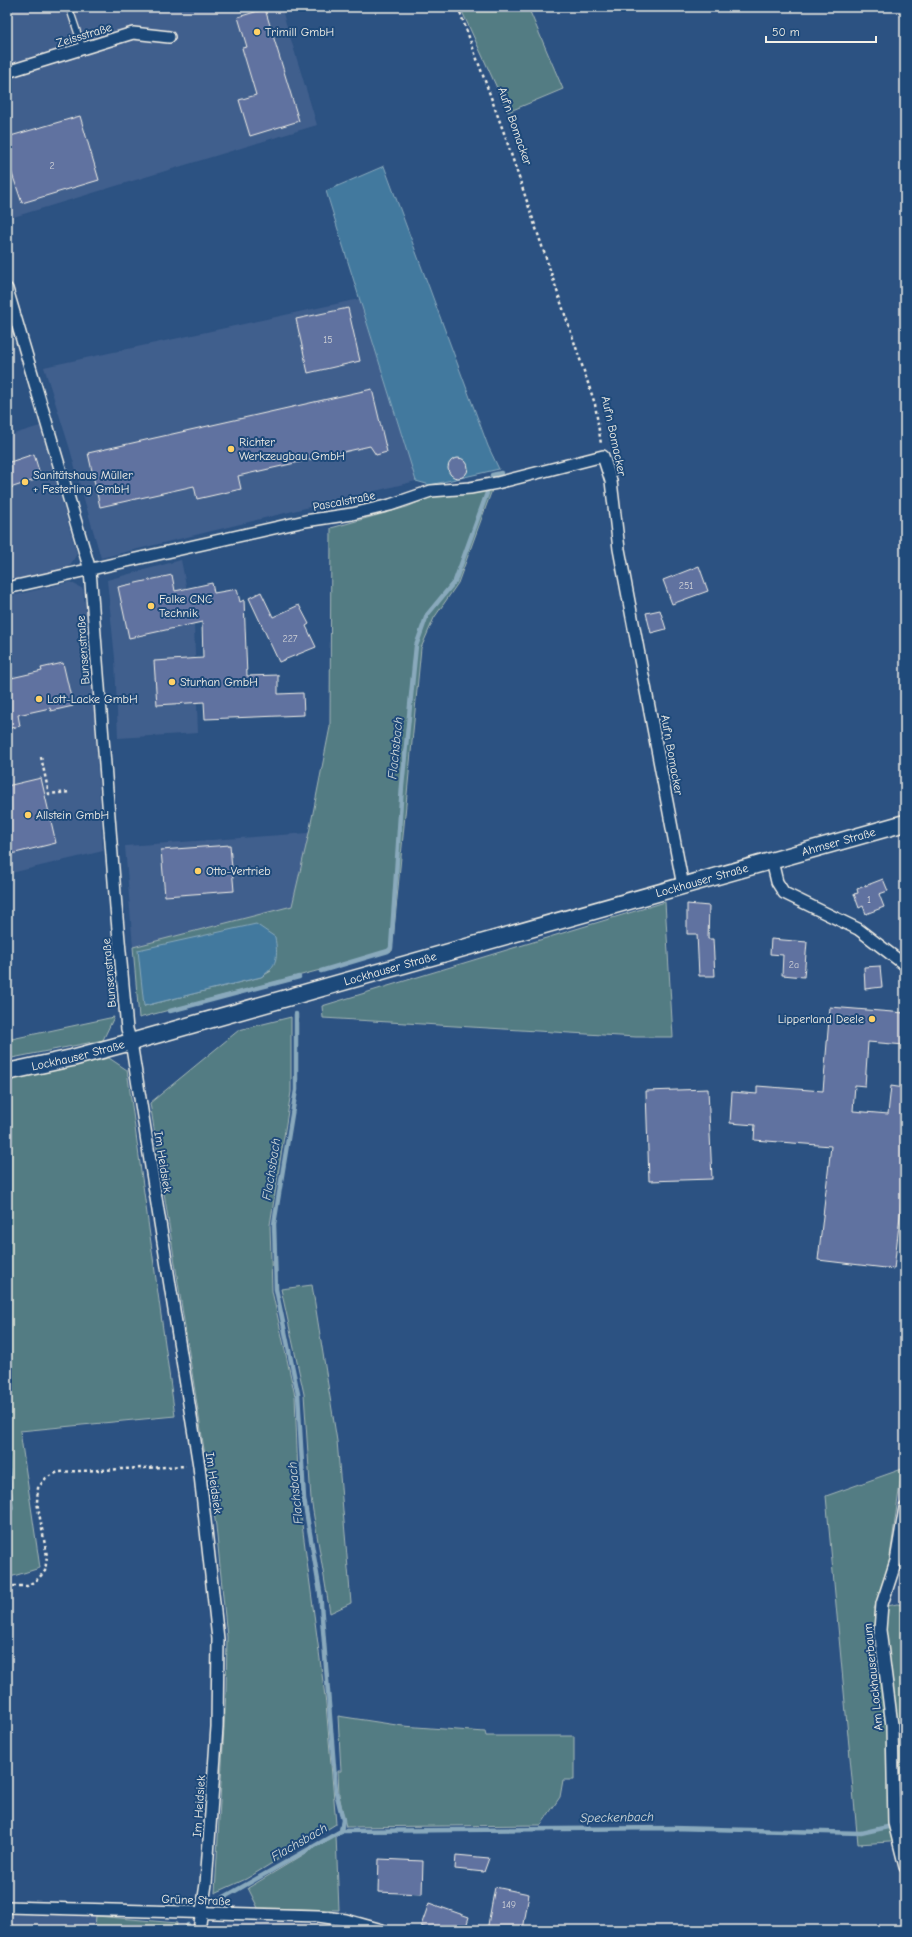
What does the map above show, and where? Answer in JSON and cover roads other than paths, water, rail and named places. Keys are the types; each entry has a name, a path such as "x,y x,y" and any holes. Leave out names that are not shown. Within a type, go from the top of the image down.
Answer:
{"street":[{"name":"Zeissstraße","path":"7,72 133,33 169,37"},
{"name":"Bunsenstraße","path":"7,290 90,570 116,907 127,1029 131,1042"},
{"name":"Pascalstraße","path":"7,588 306,521 352,514 390,505 431,490 470,488 496,483 603,456"},
{"name":"Auf'n Bomacker","path":"603,456 611,481 619,549 684,886"},
{"name":"Ahmser Straße","path":"772,861 905,823"},
{"name":"Lockhauser Straße","path":"7,1072 72,1058 131,1042 772,861"},
{"path":"772,861 777,882 784,893 858,929 905,965"},
{"name":"Im Heidsiek","path":"131,1042 199,1466 218,1639 217,1727 206,1884 199,1930"},
{"name":"Am Lockhauserbaum","path":"905,1508 896,1561 880,1615 880,1630 892,1725 894,1823 905,1867"},
{"name":"Grüne Straße","path":"7,1907 318,1916 346,1920 382,1930"}],"lane":[{"path":"69,7 83,48"}],"waterway":[{"name":"Flachsbach","path":"492,477 492,475 501,473"},
{"name":"Flachsbach","path":"321,971 388,951 391,948 402,786 416,646 427,615 455,581 487,493"},
{"path":"170,1011 299,977"},
{"name":"Flachsbach","path":"219,1900 341,1831 343,1820 336,1792 320,1592 304,1499 298,1394 276,1289 274,1224 296,1090 296,1014"},
{"name":"Speckenbach","path":"898,1825 905,1823"},
{"name":"Speckenbach","path":"341,1831 672,1828 861,1833 892,1826"},
{"name":"Flachsbach","path":"185,1930 188,1925"}],"place":[{"name":"Trimill GmbH","path":"257,32"},
{"name":"Richter Werkzeugbau GmbH","path":"231,449"},
{"name":"Sanitätshaus Müller + Festerling GmbH","path":"25,482"},
{"name":"Falke CNC Technik","path":"151,606"},
{"name":"Sturhan GmbH","path":"172,682"},
{"name":"Lott-Lacke GmbH","path":"39,699"},
{"name":"Allstein GmbH","path":"28,815"},
{"name":"Otto-Vertrieb","path":"198,871"},
{"name":"Lipperland Deele","path":"872,1019"}]}
